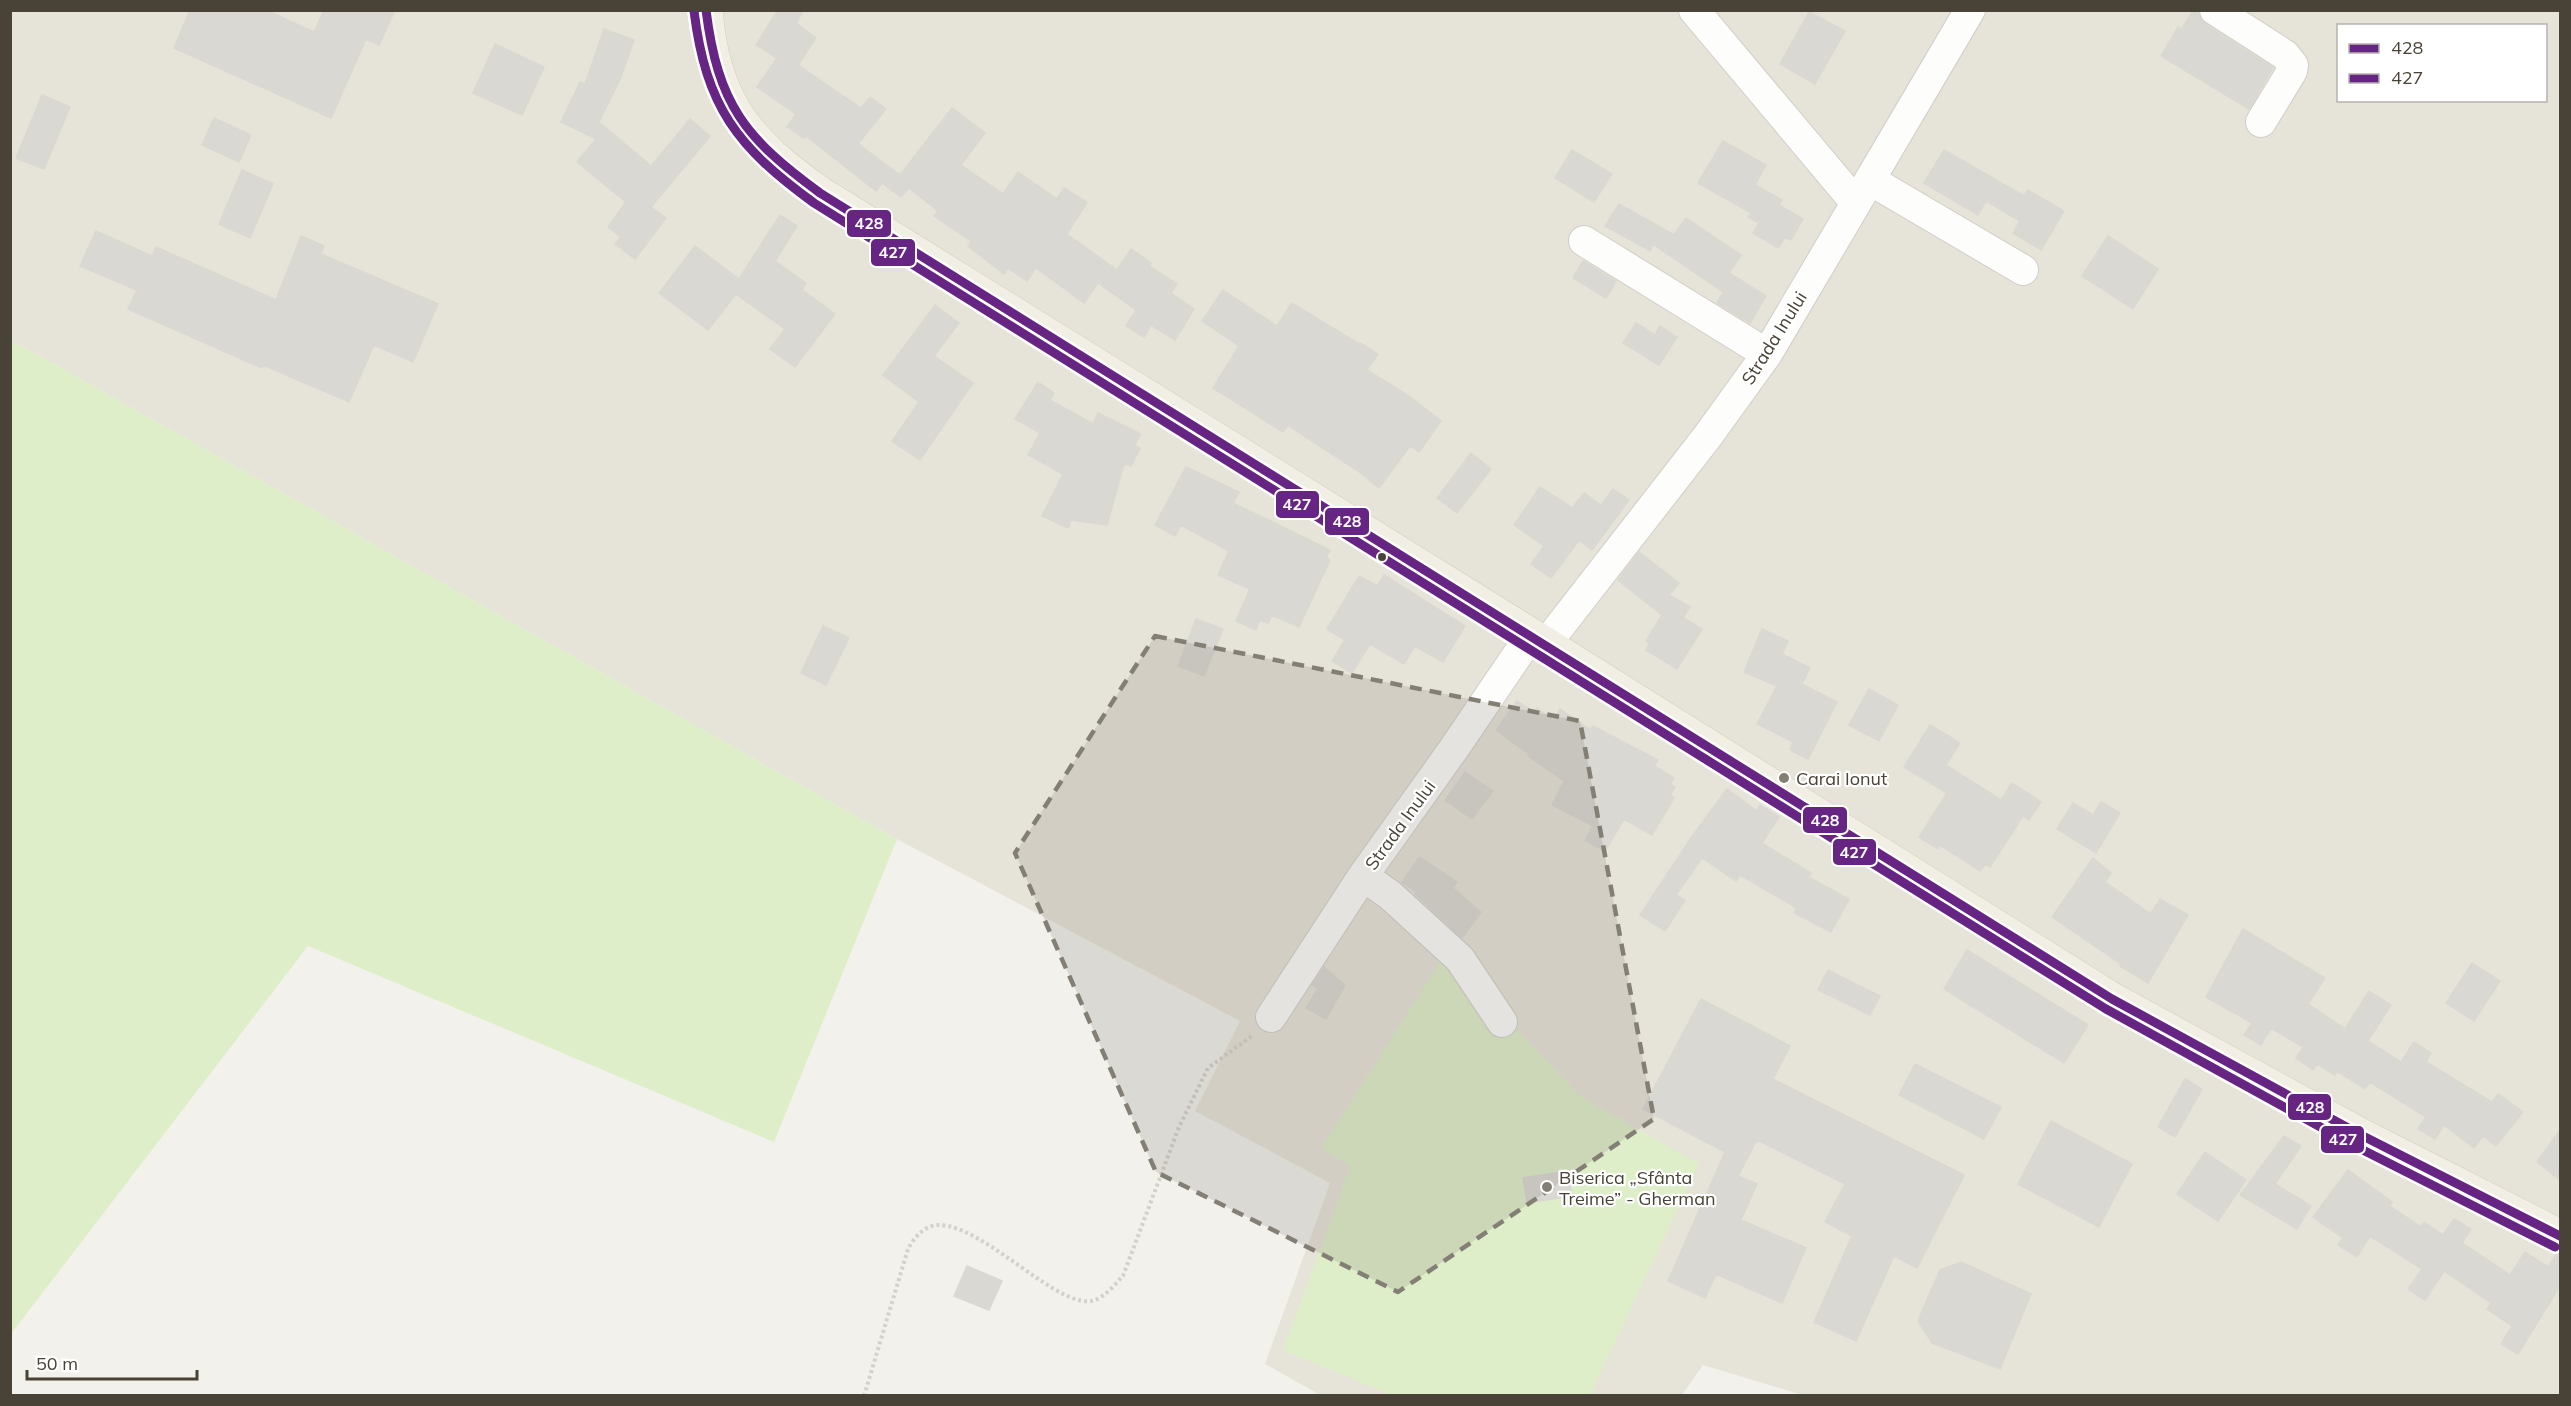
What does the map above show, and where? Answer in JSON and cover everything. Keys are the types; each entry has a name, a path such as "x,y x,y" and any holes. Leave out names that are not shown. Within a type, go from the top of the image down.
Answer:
{"main road":[{"path":"706,10 715,63 731,105 743,126 760,146 788,170 840,206 1538,639 2112,999 2361,1135 2560,1236"}],"street":[{"path":"1694,10 1793,131 1863,192 2023,270"},
{"name":"Strada Inului","path":"1271,1017 1363,876 1455,747 1538,639 1707,437 1767,354 1970,10"},
{"path":"2215,10 2285,54 2294,65 2261,122"},
{"path":"1584,241 1767,354"},
{"path":"1363,876 1397,901 1460,959 1502,1022"}],"path":[{"path":"864,1395 908,1250 915,1238 925,1229 939,1225 984,1241 1079,1302 1095,1301 1107,1293 1123,1276 1179,1127 1208,1068 1253,1035 1271,1017"}],"highlighted area":[{"path":"1155,636 1580,721 1654,1119 1398,1292 1156,1172 1015,853"}],"shaded area":[{"path":"10,11 2560,11 2560,1395 1806,1396 1703,1365 1682,1395 1320,1395 1265,1364 1330,1183 1195,1111 1240,1021 897,839 24,347 11,342"}],"green space":[{"path":"11,342 24,347 897,839 774,1142 308,946 11,1334"},
{"path":"1445,954 1580,1096 1699,1164 1590,1395 1391,1395 1283,1350 1350,1166 1321,1148"}],"building":[{"path":"190,10 266,10 314,32 324,10 395,10 379,45 366,39 331,118 174,48"},
{"path":"778,10 804,10 796,23 816,38 798,65 861,108 870,97 886,109 858,144 900,175 952,108 985,133 961,165 1003,194 1018,172 1057,199 1064,188 1087,202 1067,234 1117,270 1131,249 1151,263 1149,266 1177,284 1171,293 1194,309 1175,340 1151,325 1144,337 1126,326 1136,310 1098,283 1084,303 1036,268 1027,281 1008,268 1004,274 968,246 971,241 934,216 938,211 909,188 901,197 882,183 876,191 806,136 804,138 787,127 796,114 757,87 777,58 756,45"},
{"path":"2193,11 2199,14 2206,25 2273,68 2249,109 2161,56 2178,27 2181,30"},
{"path":"1809,12 1845,31 1815,84 1780,64"},
{"path":"604,29 634,40 620,79 599,122 651,166 690,119 710,136 651,207 666,218 635,259 615,244 621,237 608,227 626,202 577,162 596,139 561,122 580,82 585,84"},
{"path":"495,44 544,67 522,115 473,93"},
{"path":"42,95 70,107 44,169 16,158"},
{"path":"214,118 251,135 239,162 202,145"},
{"path":"1723,141 1766,165 1755,185 1782,200 1779,205 1803,219 1791,240 1785,237 1778,248 1753,233 1759,223 1748,217 1751,213 1698,183"},
{"path":"1572,150 1612,174 1594,202 1555,178"},
{"path":"1944,150 2024,196 2028,190 2064,211 2041,250 2013,233 2020,221 1986,201 1978,215 1924,183"},
{"path":"242,170 273,184 250,238 219,224"},
{"path":"1619,204 1674,235 1686,218 1741,255 1729,273 1766,296 1750,323 1717,303 1723,292 1653,244 1650,251 1605,226"},
{"path":"780,215 797,226 775,261 806,283 802,290 835,314 795,367 770,349 785,329 736,294 708,330 659,293 695,246 739,279"},
{"path":"96,231 152,256 156,247 276,300 301,236 324,246 321,254 438,304 413,362 374,345 349,402 263,365 262,368 128,309 137,290 80,266"},
{"path":"2108,236 2158,269 2133,309 2082,276"},
{"path":"1583,261 1616,281 1606,298 1573,278"},
{"path":"1223,290 1277,326 1292,303 1360,343 1378,354 1367,370 1409,396 1441,421 1419,452 1410,446 1379,488 1361,473 1288,425 1283,432 1213,388 1239,346 1202,321"},
{"path":"935,305 959,323 934,356 973,383 920,460 892,441 919,402 883,375"},
{"path":"1636,323 1655,335 1660,326 1677,337 1659,365 1623,343"},
{"path":"1038,382 1054,393 1050,400 1093,424 1098,413 1141,434 1134,445 1140,448 1131,466 1124,464 1107,525 1071,520 1068,528 1042,516 1063,474 1028,455 1040,433 1015,419"},
{"path":"1471,453 1491,469 1457,513 1437,498"},
{"path":"1186,467 1239,492 1233,503 1330,550 1326,558 1330,560 1299,627 1272,615 1268,623 1260,620 1256,630 1236,621 1250,589 1218,575 1229,551 1181,525 1175,536 1155,525"},
{"path":"1540,487 1572,508 1584,493 1601,505 1613,489 1629,500 1592,550 1579,540 1551,578 1531,564 1544,546 1514,525"},
{"path":"1639,552 1679,583 1669,595 1690,607 1683,618 1702,629 1677,669 1646,650 1650,644 1646,641 1662,615 1618,580"},
{"path":"1384,575 1465,626 1443,662 1415,646 1404,664 1370,644 1352,673 1332,661 1345,640 1327,629 1359,576 1377,586"},
{"path":"1196,619 1223,629 1204,676 1178,666"},
{"path":"823,626 849,638 826,685 801,673"},
{"path":"1762,629 1788,641 1782,654 1810,668 1802,684 1837,702 1808,759 1790,750 1793,742 1757,724 1777,686 1744,672"},
{"path":"1869,689 1898,705 1879,741 1849,725"},
{"path":"1517,701 1534,712 1537,708 1553,720 1560,709 1591,730 1593,726 1658,760 1654,766 1674,778 1670,784 1675,787 1670,795 1674,798 1652,835 1624,819 1605,851 1585,840 1593,826 1552,805 1564,781 1496,730"},
{"path":"1930,725 1960,743 1946,765 2001,800 2012,783 2041,802 2029,820 2023,816 1990,867 1985,864 1980,871 1940,845 1938,849 1919,837 1947,793 1904,767"},
{"path":"1465,772 1493,791 1472,819 1445,800"},
{"path":"1727,789 1757,811 1760,805 1779,817 1762,843 1811,873 1808,877 1849,899 1831,932 1794,913 1797,908 1740,875 1736,881 1702,858 1676,895 1685,900 1665,931 1640,915 1693,835"},
{"path":"2101,802 2120,813 2096,853 2057,829 2073,803 2093,815"},
{"path":"1419,857 1457,882 1453,888 1481,912 1462,938 1415,894 1416,892 1402,882"},
{"path":"2093,858 2111,873 2105,882 2151,914 2160,899 2188,915 2148,983 2120,966 2121,964 2052,917"},
{"path":"2243,929 2325,978 2308,1004 2345,1029 2369,991 2391,1005 2368,1041 2401,1062 2414,1042 2431,1053 2426,1062 2492,1102 2498,1094 2523,1112 2496,1146 2483,1136 2474,1148 2444,1125 2435,1139 2418,1129 2426,1117 2370,1082 2365,1089 2337,1071 2335,1075 2317,1064 2313,1070 2296,1058 2303,1047 2271,1028 2261,1045 2244,1035 2252,1023 2206,997"},
{"path":"1967,950 2088,1025 2064,1063 1944,989"},
{"path":"2472,963 2500,981 2474,1021 2446,1003"},
{"path":"1324,967 1345,985 1326,1019 1306,1008 1318,988 1312,985"},
{"path":"1828,970 1880,996 1870,1015 1818,990"},
{"path":"1701,999 1790,1046 1773,1079 1964,1175 1917,1268 1894,1256 1856,1341 1814,1322 1852,1236 1825,1222 1845,1184 1757,1140 1738,1176 1757,1184 1741,1220 1806,1248 1782,1303 1716,1274 1705,1298 1668,1281 1725,1152 1643,1109"},
{"path":"1915,1064 2001,1107 1984,1139 1899,1095"},
{"path":"2185,1079 2202,1089 2175,1137 2158,1127"},
{"path":"2051,1121 2132,1164 2099,1227 2018,1184"},
{"path":"2560,1130 2560,1180 2537,1162"},
{"path":"2284,1136 2301,1146 2275,1184 2311,1206 2297,1229 2240,1195"},
{"path":"2205,1152 2246,1180 2218,1221 2177,1194"},
{"path":"2348,1170 2392,1202 2390,1206 2421,1227 2424,1222 2443,1235 2454,1219 2471,1229 2462,1243 2510,1275 2525,1252 2548,1267 2557,1254 2560,1255 2560,1286 2518,1354 2501,1344 2512,1326 2487,1309 2491,1303 2444,1271 2425,1300 2408,1289 2422,1269 2370,1236 2357,1257 2338,1245 2343,1238 2313,1217"},
{"name":"Biserica „Sfânta Treime” - Gherman","path":"1568,1171 1572,1196 1527,1203 1523,1178"},
{"path":"1961,1262 2031,1294 2000,1369 1932,1343 1918,1321 1940,1270"},
{"path":"967,1266 1002,1281 989,1310 954,1296"}],"transit line":[{"name":"428","path":"706,10 718,71 739,116 772,155 820,193 2112,999 2361,1135 2560,1236"},
{"name":"427","path":"694,11 699,45 707,74 730,122 745,143 764,163 814,203 2106,1009 2355,1146 2555,1247"}],"place":[{"name":"Carai Ionut","path":"1784,778"},
{"name":"Biserica „Sfânta Treime” - Gherman","path":"1547,1187"}]}
